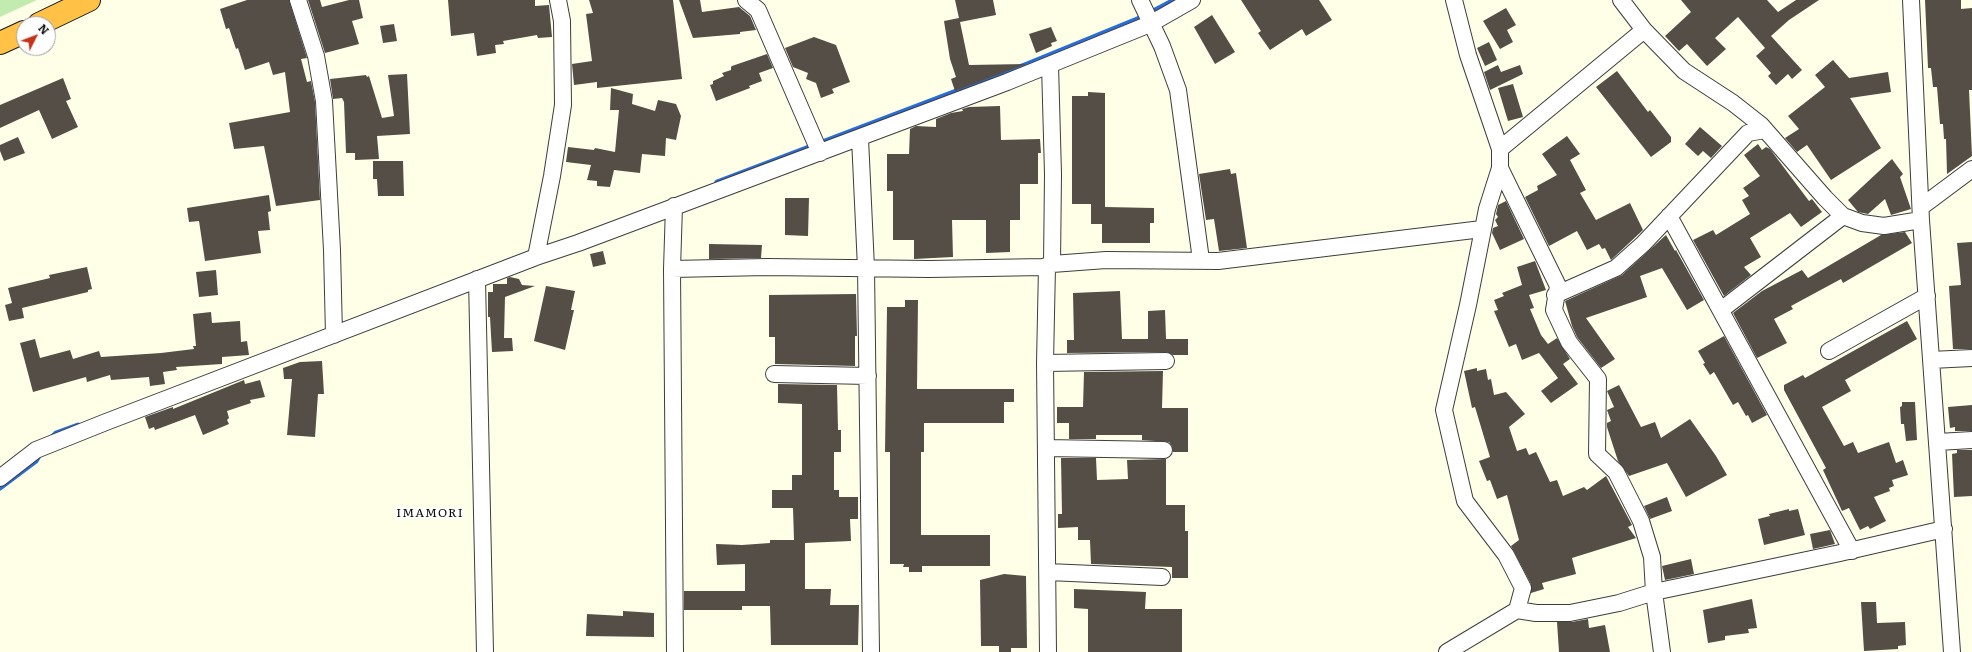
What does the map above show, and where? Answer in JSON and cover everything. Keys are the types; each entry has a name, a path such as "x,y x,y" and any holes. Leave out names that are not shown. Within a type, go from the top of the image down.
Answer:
{"highway":[{"path":"56,16 89,0"},
{"path":"0,44 16,36"}],"street":[{"path":"298,0 316,56 324,101 332,250 334,335"},
{"path":"536,257 552,176 563,105 562,28 558,0"},
{"path":"746,0 758,10 820,153"},
{"path":"1140,0 1150,24 1162,46 1178,90 1202,260"},
{"path":"0,478 36,450 477,279 820,153 1050,65 1150,24 1192,0"},
{"path":"1454,0 1468,55 1500,149 1500,168 1488,201 1468,305 1444,410 1465,501 1506,555 1522,588 1517,610"},
{"path":"1621,0 1644,30 1684,71 1733,103 1765,130 1825,198 1843,216 1862,224 1884,226 1921,214 1972,169"},
{"path":"1911,0 1921,214 1952,652"},
{"path":"1500,149 1644,30"},
{"path":"1048,652 1045,363 1053,174 1050,65"},
{"path":"1555,295 1616,268 1643,244 1748,133 1765,130"},
{"path":"860,138 866,268 871,652"},
{"path":"1500,168 1558,286 1555,295 1554,310 1569,342 1598,379 1597,454 1616,472 1641,521 1652,557 1654,592 1662,652"},
{"path":"674,206 672,269 675,652"},
{"path":"1669,216 1722,310 1852,550"},
{"path":"1722,310 1843,216"},
{"path":"672,269 1049,265 1106,260 1218,261 1482,229"},
{"path":"477,279 485,652"},
{"path":"1829,351 1927,296"},
{"path":"1931,360 1972,358"},
{"path":"1045,363 1166,361"},
{"path":"774,374 868,376"},
{"path":"1938,442 1972,440"},
{"path":"1046,448 1164,450"},
{"path":"1447,652 1517,610 1570,613 1619,603 1654,592 1944,529"},
{"path":"1048,572 1162,577"}],"green space":[{"path":"0,0 37,0 0,17"}],"building":[{"path":"247,0 289,0 307,58 301,59 307,82 311,81 315,102 320,200 276,206 264,146 234,149 229,123 290,112 285,72 273,75 269,62 245,70 238,48 236,49 229,28 226,29 220,9"},
{"path":"308,0 320,0 322,7 349,0 359,0 363,18 352,21 359,44 325,53"},
{"path":"448,0 535,0 535,6 549,5 552,37 538,38 537,35 503,41 504,44 495,45 496,53 477,56 474,33 451,36"},
{"path":"589,0 673,0 682,79 597,88 597,82 574,85 572,64 592,61 586,14 593,13"},
{"path":"679,0 700,0 702,12 739,7 750,16 756,30 740,32 740,34 693,38"},
{"path":"955,0 993,0 996,15 960,22 969,65 1026,64 955,91 951,79 956,77 950,59 944,21 959,18"},
{"path":"1241,0 1319,0 1332,20 1306,36 1302,29 1270,50 1258,33 1261,31"},
{"path":"1681,0 1767,0 1778,12 1796,0 1819,0 1789,20 1771,36 1802,70 1792,79 1788,74 1776,85 1768,76 1771,73 1756,56 1765,48 1738,17 1715,38 1726,49 1707,66 1687,44 1679,51 1665,36 1691,12"},
{"path":"1925,0 1961,0 1961,9 1972,8 1972,90 1969,90 1972,156 1947,174 1946,139 1944,139 1943,124 1940,124 1937,87 1933,87 1931,68 1928,68"},
{"path":"1506,8 1516,25 1507,30 1513,42 1500,49 1483,21"},
{"path":"1212,15 1235,52 1215,64 1194,27"},
{"path":"394,24 397,41 383,43 380,26"},
{"path":"1051,27 1057,41 1051,43 1052,46 1036,53 1029,34"},
{"path":"814,37 836,45 850,82 832,89 834,93 821,98 816,83 806,79 808,73 793,67 785,48"},
{"path":"1489,42 1497,60 1485,66 1477,48"},
{"path":"767,54 773,68 759,73 762,81 749,86 750,88 716,101 710,85 713,84 713,81 724,76 722,73 731,70 732,66"},
{"path":"1833,60 1849,78 1888,72 1891,92 1850,98 1881,148 1831,180 1807,145 1797,152 1785,138 1799,129 1788,116 1825,87 1815,75"},
{"path":"1498,65 1501,72 1520,65 1523,74 1490,90 1484,72"},
{"path":"1617,71 1648,112 1650,110 1671,137 1671,142 1651,157 1596,87"},
{"path":"407,74 410,134 377,136 379,159 355,160 355,153 346,153 344,102 342,98 333,99 330,79 366,75 367,77 369,76 382,118 394,116 388,75"},
{"path":"63,78 71,99 66,101 78,127 52,139 39,110 0,128 0,105"},
{"path":"1513,84 1523,117 1508,121 1498,88"},
{"path":"611,88 633,94 632,104 655,111 658,100 676,104 681,116 676,140 666,138 665,156 642,154 640,173 614,170 610,187 597,186 597,181 587,180 591,165 566,162 568,147 594,150 595,148 615,152 619,110 610,110"},
{"path":"1088,92 1105,93 1105,207 1154,208 1154,223 1150,223 1150,243 1102,243 1102,224 1091,224 1091,204 1072,204 1072,96 1088,96"},
{"path":"1000,106 1001,140 1040,139 1041,153 1038,153 1038,184 1020,184 1020,220 1010,220 1010,252 986,253 986,220 952,220 953,257 914,259 914,240 893,240 893,191 887,191 887,154 909,154 910,129 916,126 936,127 936,119 951,113 963,111 962,109 969,107"},
{"path":"1700,127 1722,146 1711,158 1703,151 1698,156 1685,144"},
{"path":"1567,136 1580,154 1570,160 1586,190 1580,193 1596,220 1630,203 1643,230 1611,260 1605,248 1602,249 1599,244 1587,250 1577,231 1549,246 1525,197 1538,190 1537,186 1557,175 1542,154"},
{"path":"18,137 25,153 4,161 0,151 0,145"},
{"path":"1758,144 1762,150 1766,147 1770,149 1809,201 1812,199 1822,212 1801,227 1790,213 1750,238 1761,257 1744,267 1751,275 1724,296 1693,240 1713,230 1716,235 1750,214 1742,200 1749,196 1743,188 1760,176 1744,155"},
{"path":"1892,159 1903,174 1900,177 1911,209 1891,215 1885,199 1868,214 1858,212 1848,200"},
{"path":"373,161 403,161 404,196 378,196 377,179 373,179"},
{"path":"1230,169 1231,174 1236,173 1247,248 1219,251 1214,219 1206,220 1199,174"},
{"path":"269,195 271,211 268,212 270,230 258,231 261,253 205,261 199,221 189,222 187,208"},
{"path":"785,198 809,198 808,236 785,235"},
{"path":"1506,201 1524,239 1500,250 1492,233 1493,228 1498,226 1495,220 1498,217 1496,214 1498,205"},
{"path":"1905,232 1912,243 1843,283 1841,279 1791,306 1793,309 1774,319 1787,343 1757,358 1733,313 1762,291 1802,270 1808,278 1881,235"},
{"path":"1666,235 1704,300 1687,310 1662,268 1640,276 1647,297 1586,318 1615,359 1601,368 1577,337 1572,326 1565,301 1622,275"},
{"path":"1972,242 1972,349 1953,349 1949,286 1961,285 1957,243"},
{"path":"709,244 762,245 761,258 709,259"},
{"path":"603,251 606,264 593,267 590,254"},
{"path":"1535,261 1546,290 1529,295 1534,308 1530,309 1541,335 1548,344 1557,338 1570,359 1563,364 1578,384 1551,403 1541,391 1558,378 1539,353 1522,360 1516,344 1509,347 1494,311 1498,310 1494,300 1504,296 1502,293 1522,285 1517,267"},
{"path":"87,267 92,289 88,290 88,292 22,308 24,318 9,321 5,305 12,303 8,288 50,278 49,275"},
{"path":"216,270 218,295 199,297 196,272"},
{"path":"510,277 519,279 522,285 535,286 505,297 504,338 512,338 513,351 492,352 490,317 488,317 488,292 493,292 493,284 507,284 507,278"},
{"path":"546,286 575,291 571,310 574,310 565,350 534,341"},
{"path":"1120,291 1122,339 1148,339 1148,311 1165,310 1166,339 1188,339 1188,355 1173,355 1166,352 1067,353 1067,340 1074,340 1073,293"},
{"path":"856,294 857,336 855,336 855,366 775,364 775,337 769,337 769,295"},
{"path":"905,300 918,300 917,389 1014,389 1014,402 1004,402 1004,423 924,423 924,452 921,452 921,535 990,535 990,566 922,566 922,572 909,572 909,567 903,567 904,564 890,564 890,452 885,452 887,307 905,307"},
{"path":"211,312 212,323 240,321 241,342 247,341 249,355 222,357 222,364 176,367 177,370 163,372 165,384 150,386 149,377 111,380 110,375 87,382 86,377 33,392 20,343 35,339 40,358 70,350 73,359 99,351 101,357 194,349 193,346 196,346 193,314"},
{"path":"1907,321 1917,339 1845,380 1851,391 1822,407 1844,446 1853,442 1858,453 1889,442 1896,463 1903,460 1908,475 1892,480 1894,486 1889,488 1890,491 1874,497 1886,521 1870,529 1868,526 1860,530 1849,508 1842,511 1823,470 1826,468 1784,390 1784,385 1803,375 1805,378"},
{"path":"1724,336 1767,415 1752,423 1738,402 1733,405 1714,372 1710,375 1703,364 1705,363 1698,351"},
{"path":"322,361 324,394 318,394 315,437 287,435 292,379 284,379 283,368 300,362"},
{"path":"1477,368 1477,371 1486,369 1488,380 1491,379 1494,395 1506,392 1525,414 1509,427 1517,451 1526,448 1529,455 1536,452 1550,482 1557,480 1563,496 1584,487 1587,490 1606,476 1632,525 1628,527 1636,538 1572,558 1576,574 1542,583 1544,589 1531,593 1531,584 1511,546 1519,540 1507,495 1497,499 1490,480 1487,481 1479,461 1490,457 1475,407 1472,408 1464,371"},
{"path":"1163,371 1162,408 1188,408 1188,452 1173,452 1172,446 1169,442 1142,440 1142,435 1096,435 1096,439 1069,439 1069,423 1057,423 1057,407 1083,407 1084,372"},
{"path":"244,380 245,384 260,380 265,397 250,400 251,403 227,411 229,418 227,420 229,424 203,435 195,415 155,430 154,427 149,429 145,417 173,407 173,409"},
{"path":"778,384 837,385 838,430 841,430 841,452 834,452 834,490 839,490 839,497 858,497 858,519 850,519 851,541 805,543 805,589 831,589 830,605 859,605 858,645 771,645 770,606 742,606 742,610 684,610 684,591 745,591 745,564 717,565 716,544 742,545 770,543 770,540 794,540 793,508 772,508 772,490 792,490 792,475 802,475 802,404 778,403"},
{"path":"1619,385 1641,427 1655,422 1661,438 1690,419 1716,456 1727,475 1686,497 1667,463 1629,476 1618,461 1607,427 1607,423 1611,421 1607,410 1614,407 1607,391"},
{"path":"1902,402 1915,402 1917,440 1906,441 1904,424 1901,424 1900,407 1902,406"},
{"path":"1972,405 1972,431 1955,431 1955,427 1950,428 1948,407"},
{"path":"1957,450 1972,450 1972,496 1954,497 1952,454 1957,453"},
{"path":"1061,458 1096,458 1097,480 1128,479 1127,460 1166,459 1166,505 1185,505 1185,531 1188,531 1188,578 1172,578 1172,567 1091,564 1090,540 1078,540 1078,527 1058,528 1058,514 1062,514"},
{"path":"1667,497 1672,511 1650,519 1644,506"},
{"path":"1789,509 1789,511 1798,509 1805,535 1764,545 1758,519 1770,516 1769,514"},
{"path":"1830,530 1835,544 1813,549 1810,534"},
{"path":"1691,559 1694,574 1665,580 1662,566"},
{"path":"1004,574 1026,576 1027,648 1011,648 1011,652 999,652 999,646 981,646 980,580"},
{"path":"1074,589 1146,592 1145,609 1182,609 1182,652 1088,652 1088,609 1074,608"},
{"path":"1752,599 1757,628 1748,629 1749,633 1725,636 1725,640 1708,643 1703,610"},
{"path":"1861,602 1876,602 1877,623 1905,622 1906,645 1898,646 1898,649 1864,651"},
{"path":"623,611 654,613 654,637 586,636 587,614 623,616"},
{"path":"1588,619 1589,628 1605,625 1610,652 1559,652 1557,622 1572,622"}],"waterway":[{"path":"717,182 1027,64 1142,17 1174,0"},
{"path":"50,439 56,433 78,425"},
{"path":"0,488 36,461 40,454"}],"district":[{"name":"IMAMORI","path":"430,513"}]}
